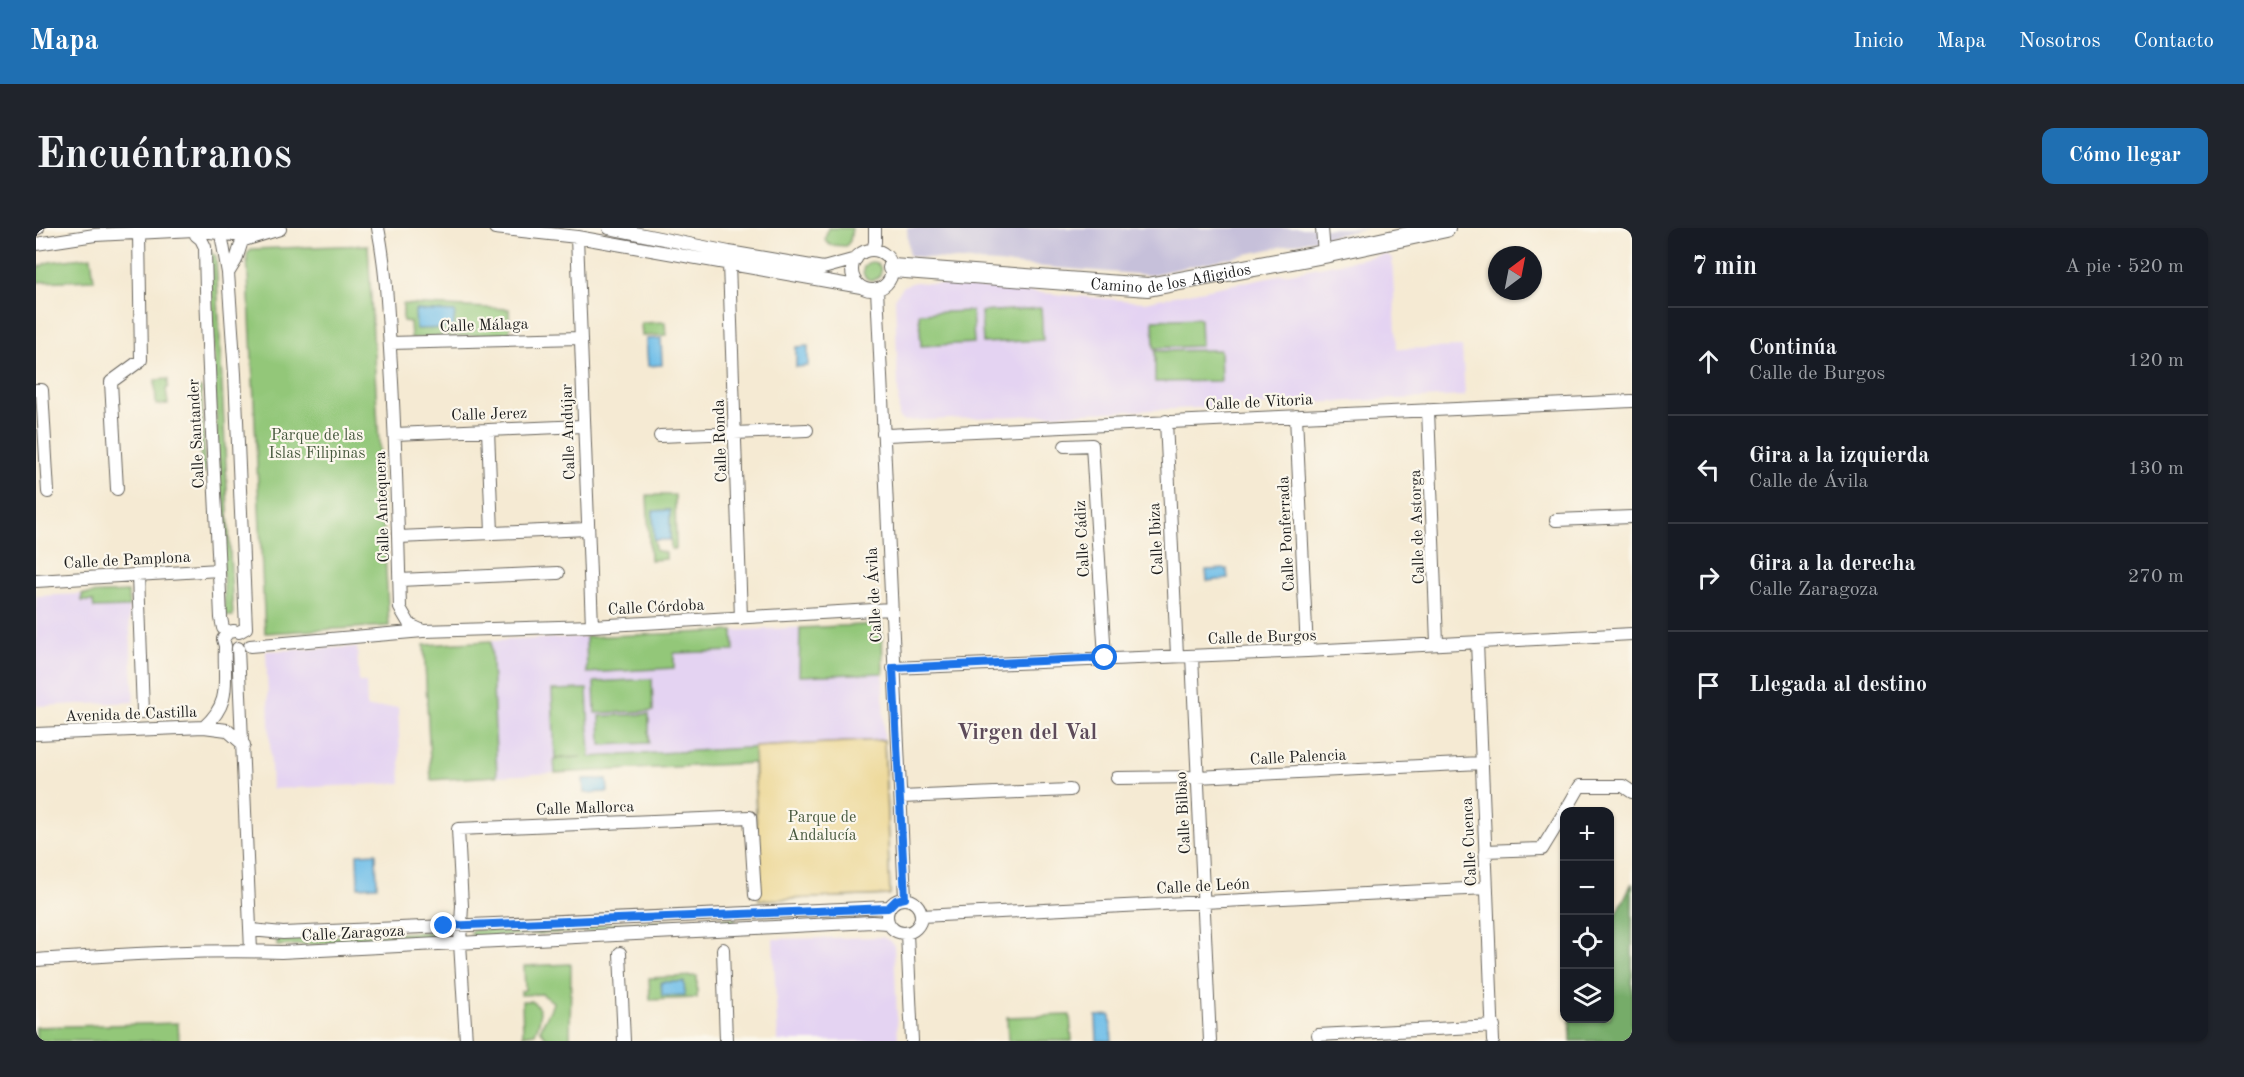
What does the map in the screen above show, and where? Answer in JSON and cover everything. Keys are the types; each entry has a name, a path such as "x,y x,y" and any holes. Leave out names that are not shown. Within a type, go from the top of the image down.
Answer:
{"street":[{"path":"196,234 204,230 228,237 256,228"},
{"path":"36,244 95,235 196,234 228,237 293,228"},
{"name":"Calle Antequera","path":"378,228 390,343 400,608 410,625 423,631"},
{"path":"495,228 577,237 861,286 869,290 877,290 888,282 892,268 884,254 873,250 864,252 855,259 824,268 609,228"},
{"path":"873,250 875,228"},
{"path":"1322,228 1324,254"},
{"name":"Camino de los Afligidos","path":"892,268 1148,287 1324,254 1446,228"},
{"path":"117,489 111,382 141,360 139,234"},
{"path":"196,234 213,242 229,266"},
{"name":"Calle Santander","path":"196,234 205,247 208,374 221,618 224,628 233,632"},
{"path":"228,237 224,251 229,266"},
{"path":"228,237 246,628 233,632 223,639 238,647"},
{"name":"Calle Andújar","path":"577,237 592,626"},
{"path":"855,259 853,275 861,286"},
{"name":"Calle Ronda","path":"729,263 741,618"},
{"name":"Calle de Ávila","path":"877,290 905,898"},
{"name":"Calle Málaga","path":"390,343 580,338"},
{"path":"36,390 42,390 40,418 48,492"},
{"name":"Calle de Vitoria","path":"884,435 1632,401"},
{"name":"Calle de Astorga","path":"1428,410 1437,644"},
{"name":"Calle Ponferrada","path":"1296,416 1307,651"},
{"name":"Calle Ibiza","path":"1166,421 1177,655"},
{"name":"Calle Jerez","path":"395,434 584,426"},
{"path":"488,430 492,533"},
{"path":"660,436 807,430"},
{"name":"Calle Cádiz","path":"1065,446 1092,445 1105,658"},
{"path":"1556,520 1632,517"},
{"path":"398,537 588,529"},
{"name":"Calle de Pamplona","path":"40,581 219,570"},
{"path":"399,580 558,573"},
{"path":"138,575 143,710"},
{"name":"Calle Córdoba","path":"238,647 423,631 592,626 891,609"},
{"name":"Calle de Burgos","path":"893,668 1307,651 1632,634"},
{"name":"Calle Cuenca","path":"1476,642 1493,1041"},
{"path":"204,727 212,720 224,699 238,647"},
{"path":"238,647 251,951"},
{"name":"Calle Bilbao","path":"1192,656 1210,1041"},
{"name":"Avenida de Castilla","path":"36,734 204,727 227,730 244,746"},
{"name":"Calle Palencia","path":"1117,778 1197,777 1481,763"},
{"path":"1568,807 1580,786 1623,786 1632,792"},
{"path":"901,797 1070,790"},
{"name":"Calle Mallorca","path":"466,1041 460,943 462,906 458,829 750,817 755,895"},
{"path":"1485,851 1542,849 1560,820"},
{"name":"Calle de León","path":"921,916 1487,888"},
{"path":"905,898 917,905 921,916 917,927 908,933 896,931 888,923 887,912 896,900 905,898"},
{"name":"Calle Zaragoza","path":"251,930 283,933 888,908"},
{"name":"Calle Zaragoza","path":"36,960 251,951 281,952 888,923"},
{"path":"908,933 912,1041"},
{"path":"723,949 726,1041"},
{"path":"620,953 624,1041"},
{"path":"1318,1035 1494,1026"}],"shaded area":[{"path":"907,228 1368,228 1149,275 909,256"},
{"path":"1385,254 1392,258 1397,349 1462,347 1465,396 903,421 899,418 895,297 904,286 915,282 1144,302"},
{"path":"128,592 134,702 36,706 36,596"},
{"path":"882,624 884,740 554,759 555,773 497,776 491,641"},
{"path":"357,647 359,682 366,682 367,708 398,707 401,783 272,789 266,651"},
{"path":"883,937 891,941 894,946 898,1041 778,1041 773,939"}],"green space":[{"path":"828,228 852,228 850,241 846,246 830,245 825,240"},
{"name":"Parque de las Islas Filipinas","path":"368,245 389,626 265,633 247,254 252,249"},
{"path":"209,252 216,256 233,616 225,616"},
{"path":"91,257 94,280 36,282 37,268 49,262"},
{"path":"872,262 878,265 881,271 878,277 872,280 866,277 863,271 866,265"},
{"path":"403,304 509,309 510,334 411,338 410,322 403,321"},
{"path":"1041,308 1043,340 983,343 981,312"},
{"path":"972,311 974,343 921,346 919,313"},
{"path":"1200,318 1201,346 1154,348 1153,320"},
{"path":"665,322 666,335 642,336 641,323"},
{"path":"1220,350 1221,381 1155,382 1155,351"},
{"path":"168,379 166,389 168,404 156,405 155,380"},
{"path":"191,387 201,388 205,473 197,477 201,473 197,390"},
{"path":"647,495 675,495 676,549 671,549 669,510 653,511 655,550 666,553 666,559 650,560"},
{"path":"128,592 129,607 94,608 93,601 82,601 82,594"},
{"path":"882,624 883,673 799,676 800,628"},
{"path":"733,631 734,651 674,653 674,668 587,673 586,637"},
{"path":"491,641 497,776 431,780 424,645"},
{"path":"652,679 653,711 595,713 594,682"},
{"name":"Parque de Andalucía","path":"587,689 590,757 884,740 890,895 759,900 754,763 555,773 554,759 583,757 555,758 552,690"},
{"path":"649,714 649,743 601,745 600,716"},
{"path":"1632,883 1632,1041 1571,1041 1570,1023 1614,1023 1614,919"},
{"path":"735,918 736,924 475,937 470,933 472,930"},
{"path":"441,931 442,938 277,946 277,939"},
{"path":"571,964 570,1041 549,1041 540,1030 553,1002 542,994 521,995 521,991 525,990 524,966"},
{"path":"697,976 697,998 650,1000 649,978"},
{"path":"522,1001 532,1001 539,1008 540,1020 535,1033 523,1035"},
{"path":"1070,1015 1072,1041 1008,1041 1007,1017"},
{"path":"178,1023 179,1041 36,1041 36,1027"}],"sand":[{"name":"Parque de Andalucía","path":"884,740 890,895 759,900 754,747"}],"water":[{"path":"415,310 455,312 453,328 416,329"},
{"path":"661,338 662,365 648,366 646,339"},
{"path":"808,346 808,366 796,367 796,347"},
{"path":"670,510 670,540 654,540 653,511"},
{"path":"1227,569 1228,579 1207,581 1206,570"},
{"path":"583,779 607,779 608,792 584,793"},
{"path":"376,853 377,886 358,887 357,854"},
{"path":"661,982 684,982 685,995 662,996"},
{"path":"1110,1015 1112,1041 1097,1041 1096,1016"}],"district":[{"name":"Virgen del Val","path":"1027,731"}],"route":[{"path":"444,926 888,908 896,900 905,898 893,668 1105,658"}]}
